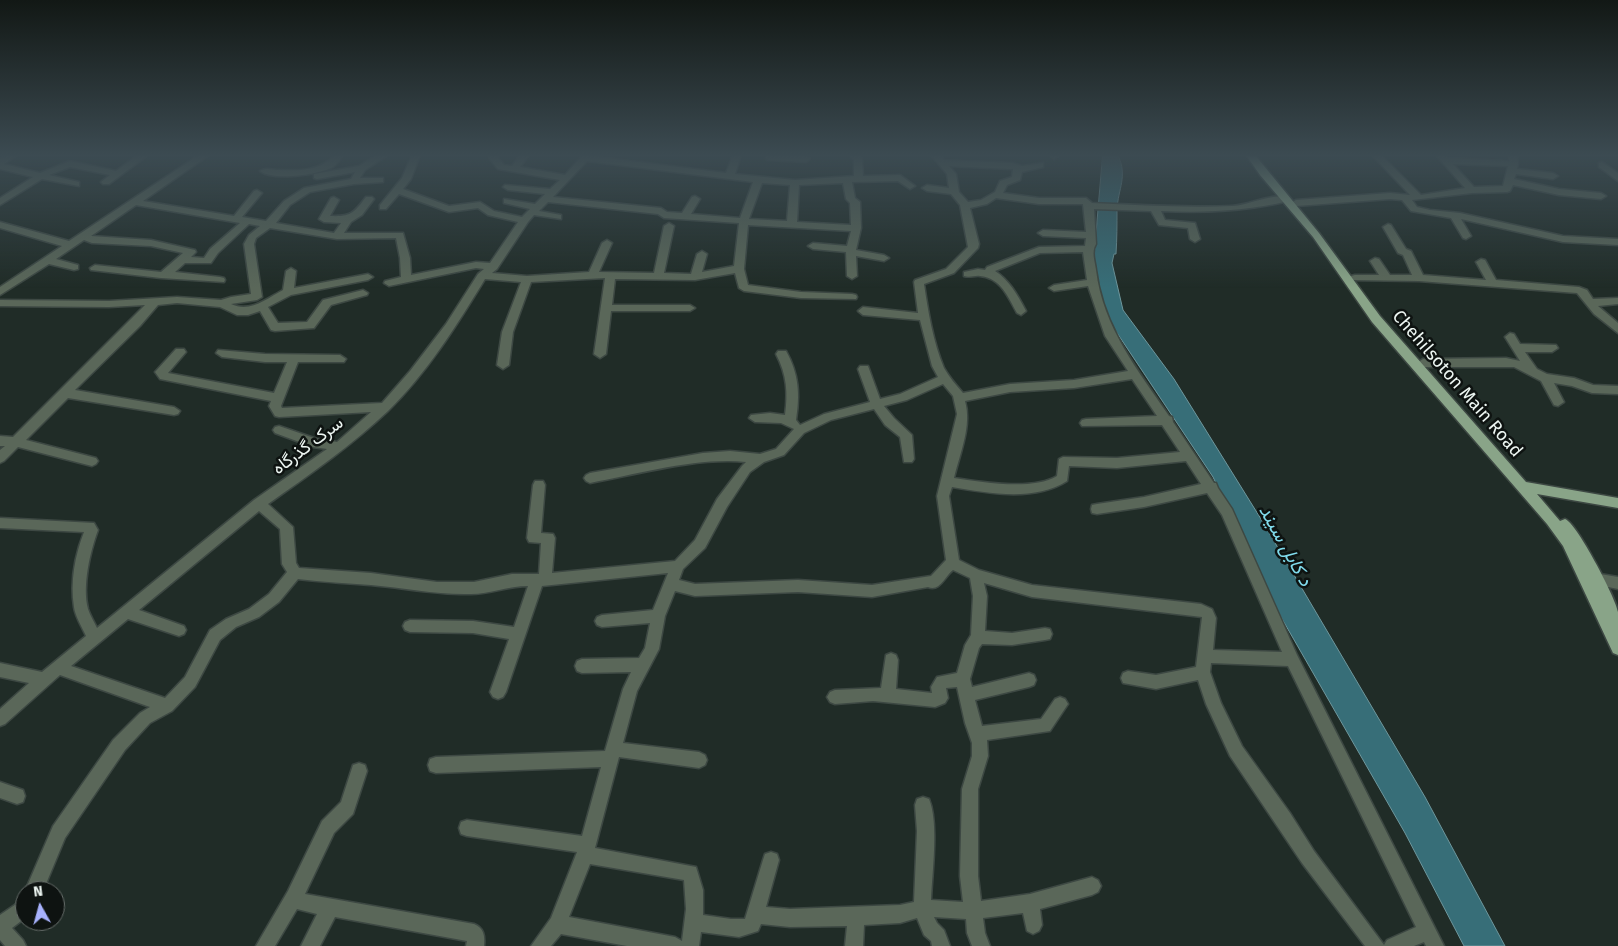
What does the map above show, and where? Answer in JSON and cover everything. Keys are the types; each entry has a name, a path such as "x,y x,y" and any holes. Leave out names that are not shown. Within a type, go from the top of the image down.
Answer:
{"main road":[{"name":"Chehilsoton Main Road","path":"1291,201 1324,235 1384,319 1530,488 1568,544 1618,648"},
{"name":"Chehilsoton Main Road","path":"1291,201 1376,319 1411,361 1562,520 1579,544 1594,579 1616,618"},
{"path":"1530,488 1618,503"}],"street":[{"path":"0,292 137,199"},
{"path":"236,219 252,199"},
{"path":"222,304 231,300 257,297 249,244 252,237 272,221 287,203 293,199"},
{"path":"337,236 347,220 360,213 369,199"},
{"path":"383,207 390,199"},
{"path":"428,199 448,208 463,209 480,205 491,213 530,213 558,217"},
{"name":"سرک گذرگاه","path":"0,719 94,638 259,504 339,447 385,406 414,374 450,327 482,276 494,267 530,213 545,199"},
{"path":"578,199 660,211 664,215 744,222 856,228"},
{"path":"752,199 744,222 739,269 744,288 802,295 852,297"},
{"path":"792,224 794,199"},
{"path":"851,199 855,202 856,228 852,251 852,276"},
{"path":"953,563 943,496 948,482 955,446 962,426 963,414 959,398 938,366 924,317 919,282 950,271 973,248 972,228 965,205 960,199"},
{"path":"965,205 981,205 990,199"},
{"path":"1026,199 1086,201 1092,205 1120,208 1205,210 1241,208 1253,204 1328,199"},
{"path":"1407,199 1414,209 1454,215 1563,239 1618,242"},
{"path":"334,200 324,218 347,220"},
{"path":"685,217 695,200"},
{"path":"507,201 530,213"},
{"path":"133,202 337,236 400,235 405,258 406,279"},
{"path":"1092,205 1092,244 1088,249 1092,282 1101,314 1110,336 1168,420 1227,513 1292,659 1432,938 1393,946"},
{"path":"1155,209 1162,223 1192,225 1195,239"},
{"path":"1454,215 1466,236"},
{"path":"184,260 207,261 214,251 247,221"},
{"path":"0,225 47,236 70,245"},
{"path":"658,276 669,226"},
{"path":"1388,228 1402,250 1407,253 1419,278"},
{"path":"1043,233 1091,235"},
{"path":"83,236 92,240 151,243 191,252 166,274"},
{"path":"593,275 607,243"},
{"path":"813,246 852,251 884,258"},
{"path":"987,274 991,269 1039,250 1088,249"},
{"path":"695,278 702,254"},
{"path":"48,260 74,267"},
{"path":"1375,261 1387,278"},
{"path":"1481,262 1493,284"},
{"path":"389,283 476,266 494,267"},
{"path":"95,268 155,276 166,274 220,280"},
{"path":"482,276 527,279 593,275 695,278 699,275 739,269"},
{"path":"288,292 291,271"},
{"path":"968,274 997,276 1012,294 1021,311"},
{"path":"0,302 109,304 156,300 222,304 237,310 248,311 288,292 368,276"},
{"path":"600,354 610,276"},
{"path":"1355,278 1419,278 1579,290 1584,292 1590,303 1618,329"},
{"path":"503,365 503,352 507,334 527,279"},
{"path":"1054,288 1092,282"},
{"path":"262,306 275,326 310,325 327,302 363,293"},
{"path":"0,458 156,300"},
{"path":"1590,303 1618,302"},
{"path":"605,308 690,308"},
{"path":"863,311 924,317"},
{"path":"1510,337 1533,372"},
{"path":"1517,348 1552,348"},
{"path":"180,352 161,372 164,376 278,398"},
{"path":"222,353 265,358 340,359"},
{"path":"540,946 557,924 586,850 630,689 652,649 658,616 678,566 700,544 722,503 746,469 760,459 780,452 795,425 793,378 782,354"},
{"path":"294,359 275,406 279,412 385,406"},
{"path":"1423,363 1506,362 1517,364 1545,378 1574,382 1592,389 1618,390"},
{"path":"864,369 875,404 886,418 906,435 908,460"},
{"path":"959,398 1010,388 1074,384 1136,374"},
{"path":"1545,378 1558,402"},
{"path":"755,418 763,417 795,425 903,396 945,379"},
{"path":"66,393 174,411"},
{"path":"1086,423 1168,420"},
{"path":"279,430 313,442 339,447"},
{"path":"0,440 16,442 92,461"},
{"path":"590,478 703,458 730,456 760,459"},
{"path":"948,482 990,488 1047,486 1059,483 1063,478 1063,462 1117,463 1191,456"},
{"path":"498,692 518,634 541,580 548,538 534,538 539,484"},
{"path":"1097,509 1144,502 1212,487"},
{"path":"259,504 286,527 289,564 295,573 325,577 371,579 437,588 474,588 512,580 541,580 678,566"},
{"path":"0,523 89,527 91,530 84,550 80,578 81,608 94,638"},
{"path":"953,563 976,575 1032,591 1201,610 1207,613 1209,618 1204,664 1214,704 1236,751 1308,857 1376,946"},
{"path":"671,584 695,590 798,586 872,591 929,581 933,583 946,567 953,563"},
{"path":"38,881 60,832 119,745 145,718 167,706 190,682 215,635 231,623 254,613 274,598 295,573"},
{"path":"976,575 980,596 978,637 972,645 965,687 973,723 978,734 980,756 970,789 969,876 976,933 981,946"},
{"path":"1594,579 1618,583"},
{"path":"126,612 179,630"},
{"path":"602,621 658,616"},
{"path":"410,626 473,627 518,634"},
{"path":"978,637 1012,639 1045,634"},
{"path":"1128,678 1156,682 1204,664 1292,659"},
{"path":"888,695 890,660"},
{"path":"582,666 643,665"},
{"path":"59,668 167,706"},
{"path":"0,670 44,680"},
{"path":"835,697 873,694 935,700 940,698 938,687 942,682 965,687 1029,680"},
{"path":"978,734 1046,726 1060,704"},
{"path":"436,765 613,754 699,760"},
{"path":"265,946 294,897 328,827 347,808 359,771"},
{"path":"0,790 17,796"},
{"path":"923,805 925,831 922,908 930,929 938,936 941,946"},
{"path":"467,828 586,850 690,873 694,922 690,946"},
{"path":"694,922 734,928 747,928 752,925 771,860"},
{"path":"756,915 790,918 856,917 900,914 922,908 974,911 1030,903 1092,886"},
{"path":"294,897 304,903 474,933 476,936 475,946"},
{"path":"1030,903 1033,925"},
{"path":"310,946 330,908"},
{"path":"15,915 0,926 17,946"},
{"path":"854,946 856,917"},
{"path":"557,924 675,946"}],"water":[{"path":"1099,199 1119,199 1116,254 1114,254 1112,263 1123,310 1174,379 1261,519 1425,797 1505,946 1464,946 1405,833 1270,598 1213,477 1109,321 1102,306 1094,258"}],"water label":[{"name":"د کابل سيند","path":"1285,546"}]}
